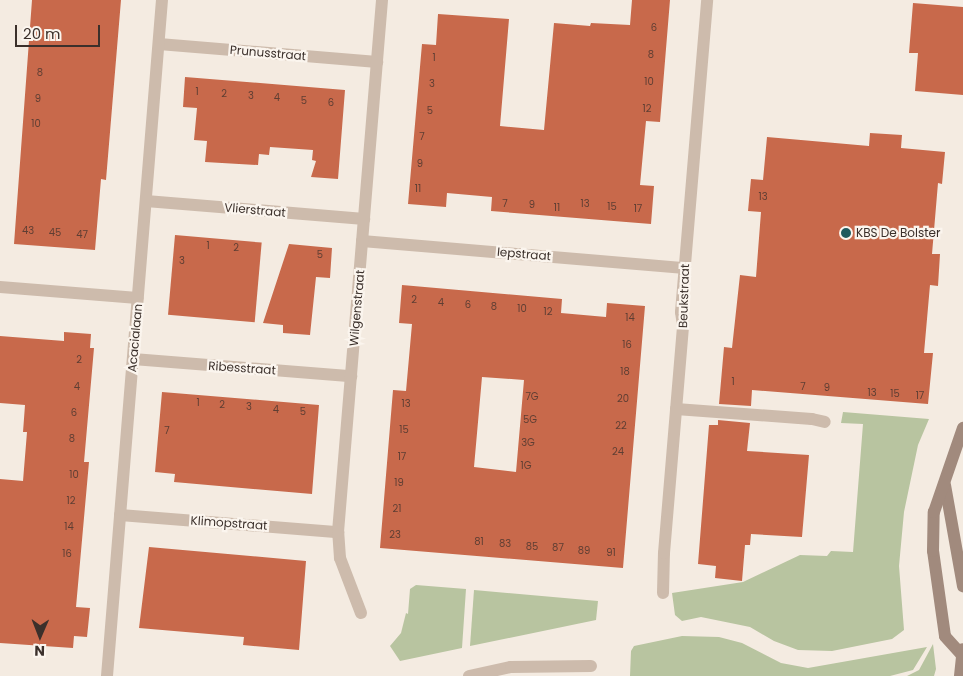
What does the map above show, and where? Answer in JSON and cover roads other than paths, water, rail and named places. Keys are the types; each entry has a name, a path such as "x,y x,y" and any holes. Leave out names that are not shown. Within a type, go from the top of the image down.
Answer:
{"main road":[{"path":"960,676 962,651 945,636 933,551 934,512 945,485 963,428"},
{"path":"945,485 963,586"}],"street":[{"name":"Acacialaan","path":"107,676 162,0"},
{"name":"Wilgenstraat","path":"361,613 340,558 338,532 382,0"},
{"name":"Beukstraat","path":"663,593 664,553 683,325 685,268 707,0"},
{"name":"Prunusstraat","path":"158,44 377,62"},
{"name":"Vlierstraat","path":"146,201 364,219"},
{"name":"Iepstraat","path":"362,241 685,268"},
{"path":"0,287 138,298"},
{"name":"Ribesstraat","path":"133,359 351,376"},
{"path":"676,409 812,419 825,422"},
{"name":"Klimopstraat","path":"120,515 338,532"},
{"path":"469,676 511,667 591,666"}],"place":[{"name":"KBS De Bolster","path":"846,233"}]}
